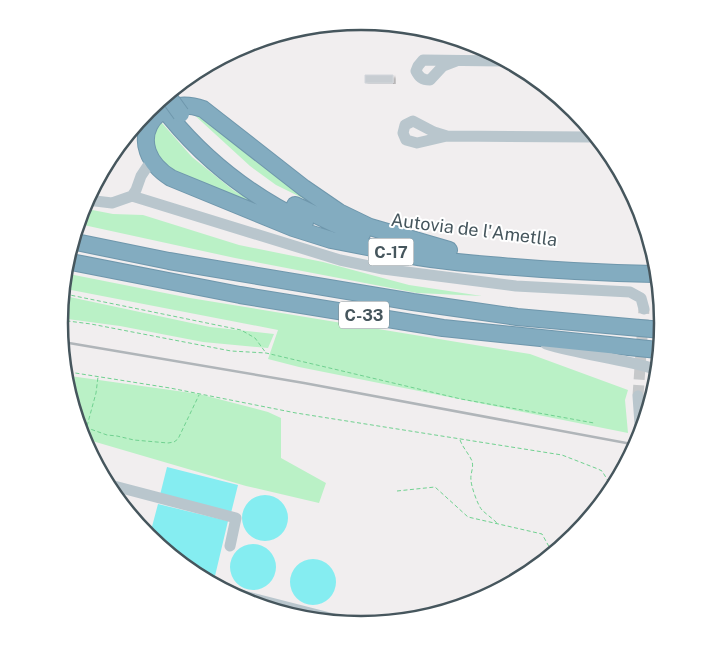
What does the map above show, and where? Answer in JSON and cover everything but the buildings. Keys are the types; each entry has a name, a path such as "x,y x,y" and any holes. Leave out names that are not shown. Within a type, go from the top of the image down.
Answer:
{"highway":[{"name":"C-17","path":"170,101 176,115 202,152 223,170 268,202 318,228 343,238 383,250 439,260 576,272 650,274"},
{"path":"383,250 331,240 293,228 179,182 162,172 151,161 145,138 152,122 161,112 173,107 185,105 197,107 210,114 304,188 339,212 356,221 396,236 449,250"},
{"name":"C-17","path":"165,106 176,115"},
{"name":"Autovia de l'Ametlla","path":"176,115 240,170 262,186 309,213 360,233 413,245 449,250 546,260 649,264"},
{"name":"C-33","path":"80,243 169,261 414,302 517,317 655,329"},
{"name":"C-33","path":"75,263 240,295 433,327 653,350"}],"street":[{"path":"456,60 492,61"},
{"path":"447,136 587,136"},
{"path":"132,196 141,176 151,161"},
{"path":"95,201 112,203 132,196 357,264 428,276 516,286 630,292 641,298 644,309"},
{"name":"C-33","path":"526,337 570,352 635,363 651,368"},
{"path":"635,363 652,364"},
{"path":"638,396 641,413"},
{"path":"117,487 236,518 230,546"}],"path":[{"path":"70,295 240,330 254,338 266,353"},
{"path":"68,321 231,351 266,353 461,399 594,423"},
{"path":"73,373 296,413 562,455 602,471 609,482"},
{"path":"98,376 96,393 87,427 107,435 134,440 154,443 174,442 178,439 199,394"},
{"path":"460,439 463,449 472,459 473,468 470,478 481,510 498,523"},
{"path":"397,491 435,487 468,516 542,534 550,548"}],"green space":[{"path":"190,111 207,119 329,211 276,185 250,166"},
{"path":"161,122 192,157 233,190 276,216 172,171 155,153 151,134"},
{"path":"91,210 113,214 143,215 239,245 323,262 409,285 482,296 417,293 235,258 85,225"},
{"path":"73,275 190,298 530,354 628,390 625,400 628,433 299,367 268,359 278,330 70,290"},
{"path":"70,297 210,327 274,334 268,348 203,342 120,326 68,319"},
{"path":"73,376 199,394 268,412 281,418 281,458 326,483 319,503 246,486 92,441 78,399"}],"water":[{"path":"167,467 238,485 231,513 160,495"},
{"path":"261,495 269,495 278,499 284,505 288,518 284,531 278,537 269,541 261,541 252,537 246,531 242,522 242,514 246,505 252,499"},
{"path":"158,504 228,521 215,576 198,568 152,528"},
{"path":"249,544 257,544 266,548 272,554 276,567 272,580 266,586 257,590 249,590 240,586 234,580 230,571 230,563 234,554 240,548"},
{"path":"309,559 317,559 326,563 332,569 336,582 332,595 326,601 317,605 309,605 300,601 294,595 290,586 290,578 294,569 300,563"}],"tunnel":[{"path":"638,396 644,309"}],"railway":[{"path":"69,343 304,383 629,444"}]}
